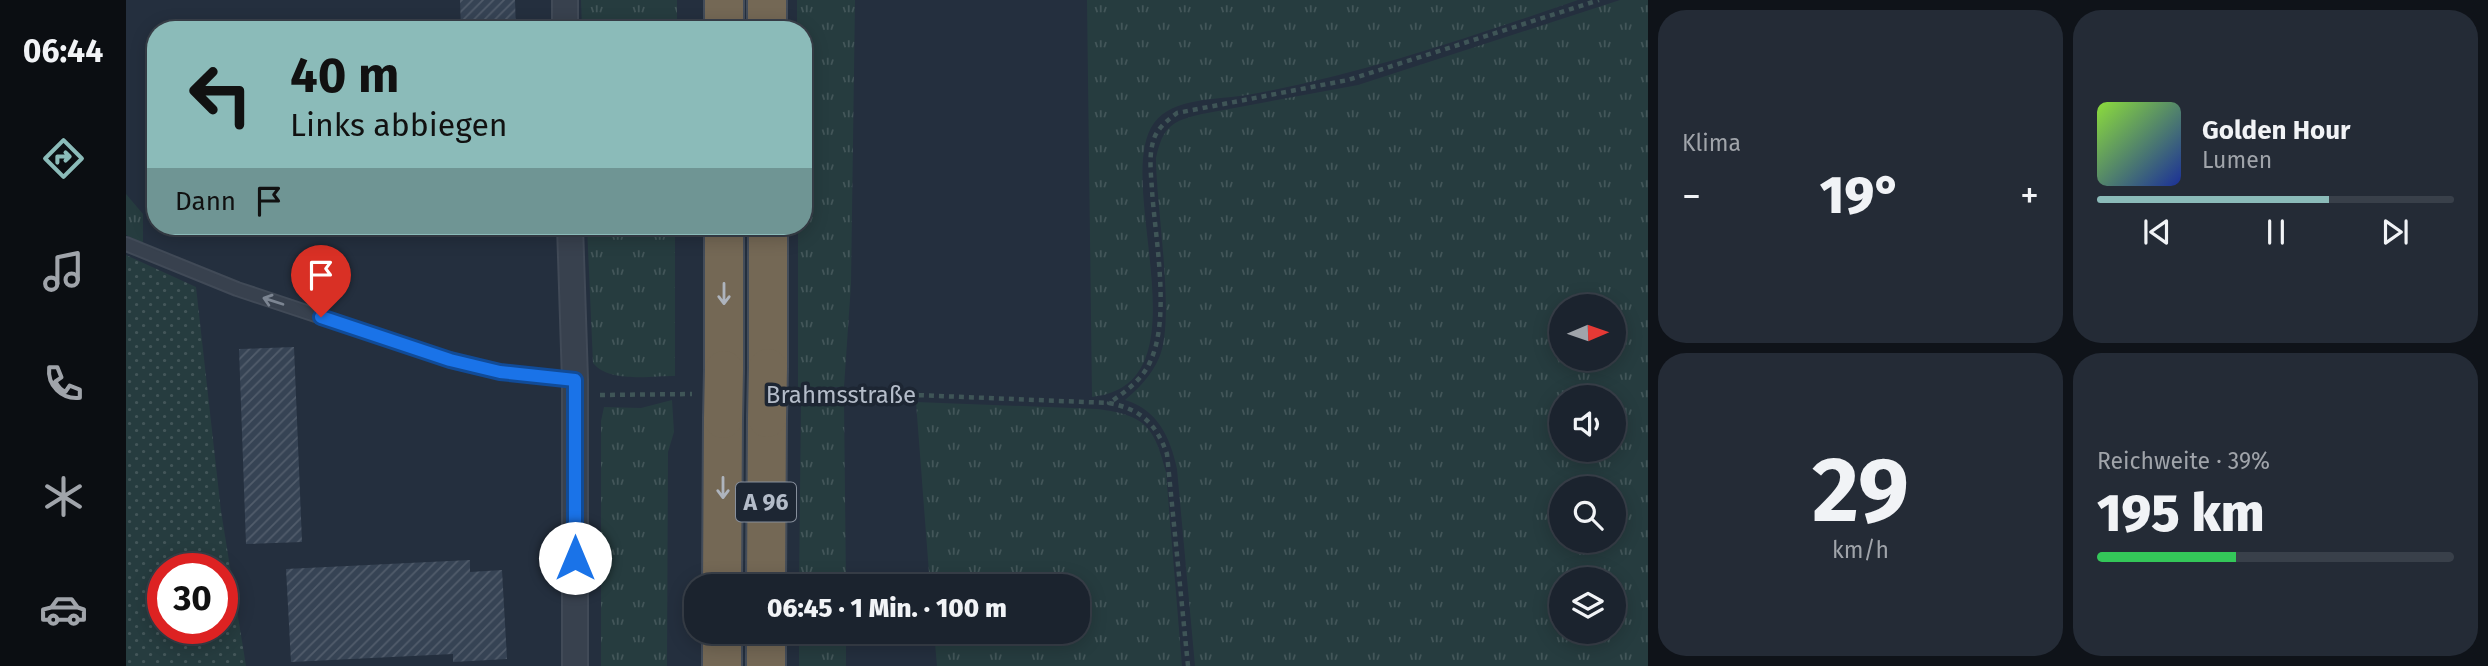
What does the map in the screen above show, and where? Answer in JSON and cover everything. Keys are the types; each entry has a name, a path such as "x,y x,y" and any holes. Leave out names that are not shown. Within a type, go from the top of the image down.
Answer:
{"highway":[{"path":"724,0 724,21"},
{"path":"767,0 767,21"},
{"name":"A 96","path":"722,574 715,394 724,235"},
{"name":"A 96","path":"766,574 768,235"},
{"path":"722,644 722,666"},
{"path":"766,644 766,666"}],"street":[{"path":"565,0 565,21"},
{"path":"570,235 575,666"}],"lane":[{"path":"126,244 237,289 450,360 574,388"}],"path":[{"path":"1108,403 1134,385 1150,362 1155,348 1159,307 1150,159 1155,137 1164,122 1177,113 1196,108 1238,103 1348,80 1599,0"},
{"path":"574,388 715,394"},
{"name":"Brahmsstraße","path":"796,394 867,393 1108,403 1143,415 1158,433 1167,454 1188,666"}],"green space":[{"path":"581,0 677,0 677,21 582,21"},
{"path":"797,0 855,0 851,284 844,387 798,387 798,235 812,235 812,21 797,21"},
{"path":"1087,0 1578,0 1373,66 1289,87 1184,104 1162,115 1154,123 1144,151 1143,189 1152,278 1153,321 1146,357 1127,384 1092,397"},
{"path":"1620,0 1648,0 1648,666 1195,666 1174,457 1161,426 1146,410 1125,400 1152,370 1164,341 1166,291 1156,158 1162,139 1170,127 1202,114 1358,85"},
{"path":"126,194 143,214 143,243 126,235"},
{"path":"587,235 675,235 675,376 620,376 600,369 593,363"},
{"path":"126,255 196,287 228,553 147,553 147,644 238,644 238,616 246,666 126,666"},
{"path":"672,400 674,432 668,452 667,666 601,666 601,421 604,407 641,408"},
{"path":"844,401 846,574 799,574 801,402"},
{"path":"916,402 1097,409 1137,419 1152,433 1166,472 1182,666 937,666 935,644 1090,644 1090,574 929,574"},
{"path":"799,644 846,644 846,666 799,666"}],"building":[{"path":"460,0 515,0 516,21 461,21"},
{"path":"294,347 302,542 246,544 239,349"},
{"path":"470,560 470,572 502,570 507,659 453,662 453,654 291,662 286,569"}],"route":[{"path":"321,317 450,360 500,372 575,380 575,558"}]}
